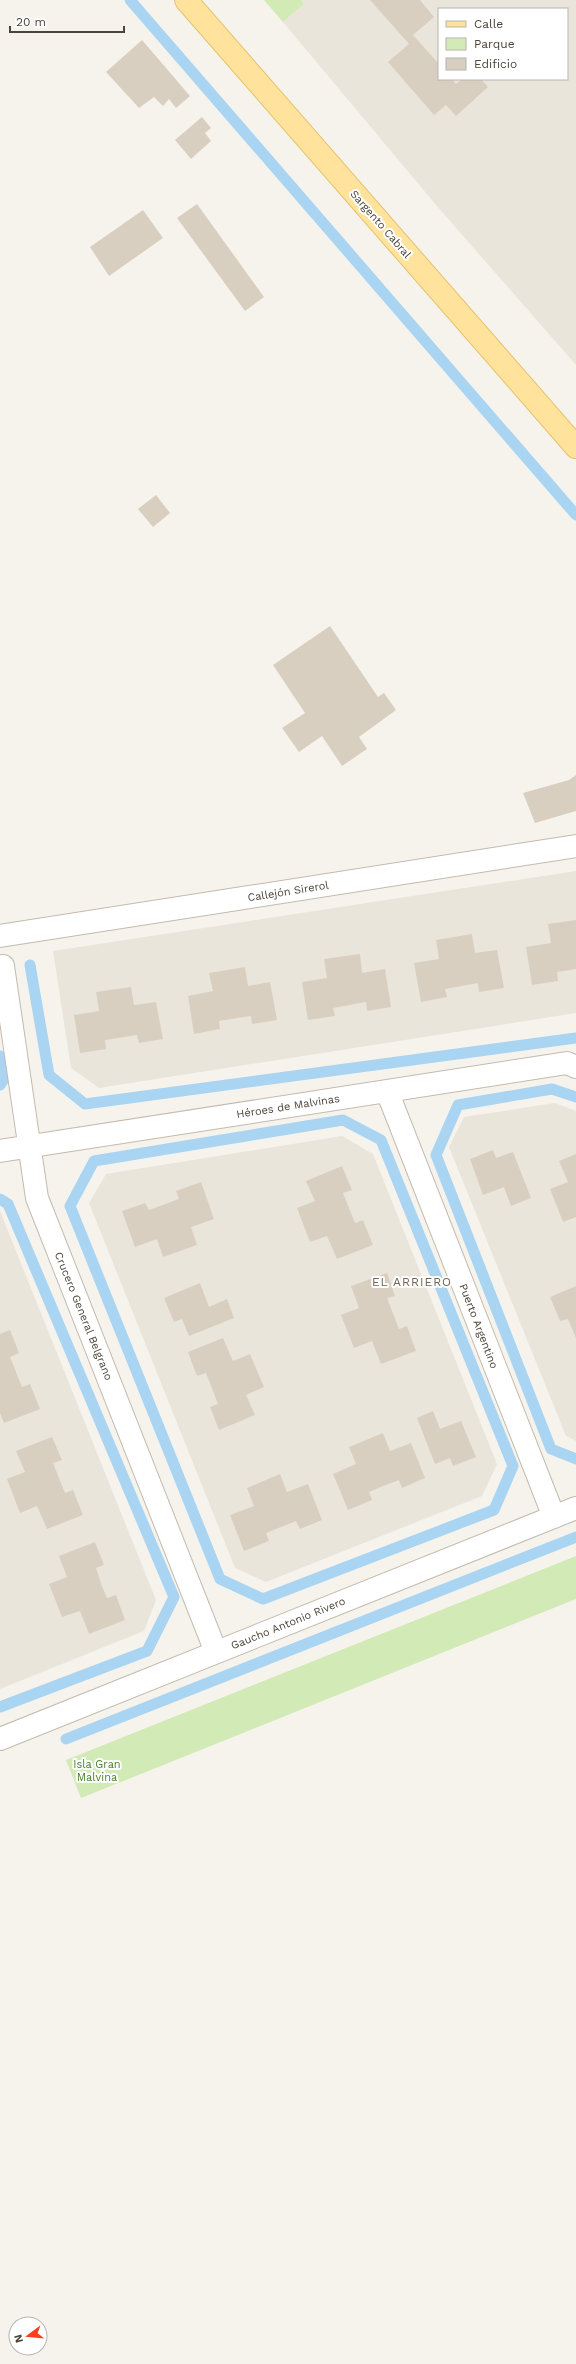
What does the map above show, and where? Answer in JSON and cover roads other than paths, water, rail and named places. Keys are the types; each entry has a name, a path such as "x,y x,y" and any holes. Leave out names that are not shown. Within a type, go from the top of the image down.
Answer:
{"main road":[{"name":"Sargento Cabral","path":"186,0 576,447"}],"street":[{"name":"Callejón Sirerol","path":"0,936 576,846"},
{"name":"Crucero General Belgrano","path":"3,966 37,1198 216,1652"},
{"name":"Héroes de Malvinas","path":"0,1151 567,1063 576,1068"},
{"name":"Puerto Argentino","path":"387,1091 554,1517"},
{"name":"Gaucho Antonio Rivero","path":"0,1739 576,1508"}],"waterway":[{"path":"130,0 576,515"},
{"path":"30,965 49,1075 85,1104 576,1038"},
{"path":"0,1056 4,1079 0,1085"},
{"path":"576,1097 552,1089 458,1105 436,1155 551,1449 576,1459"},
{"path":"343,1120 381,1140 513,1466 494,1510 263,1599 220,1579 70,1206 94,1161 343,1120"},
{"path":"0,1199 8,1204 174,1597 147,1651 0,1707"},
{"path":"66,1739 576,1537"}],"district":[{"name":"EL ARRIERO","path":"412,1282"}],"park label":[{"name":"Isla Gran Malvina","path":"97,1770"}]}
